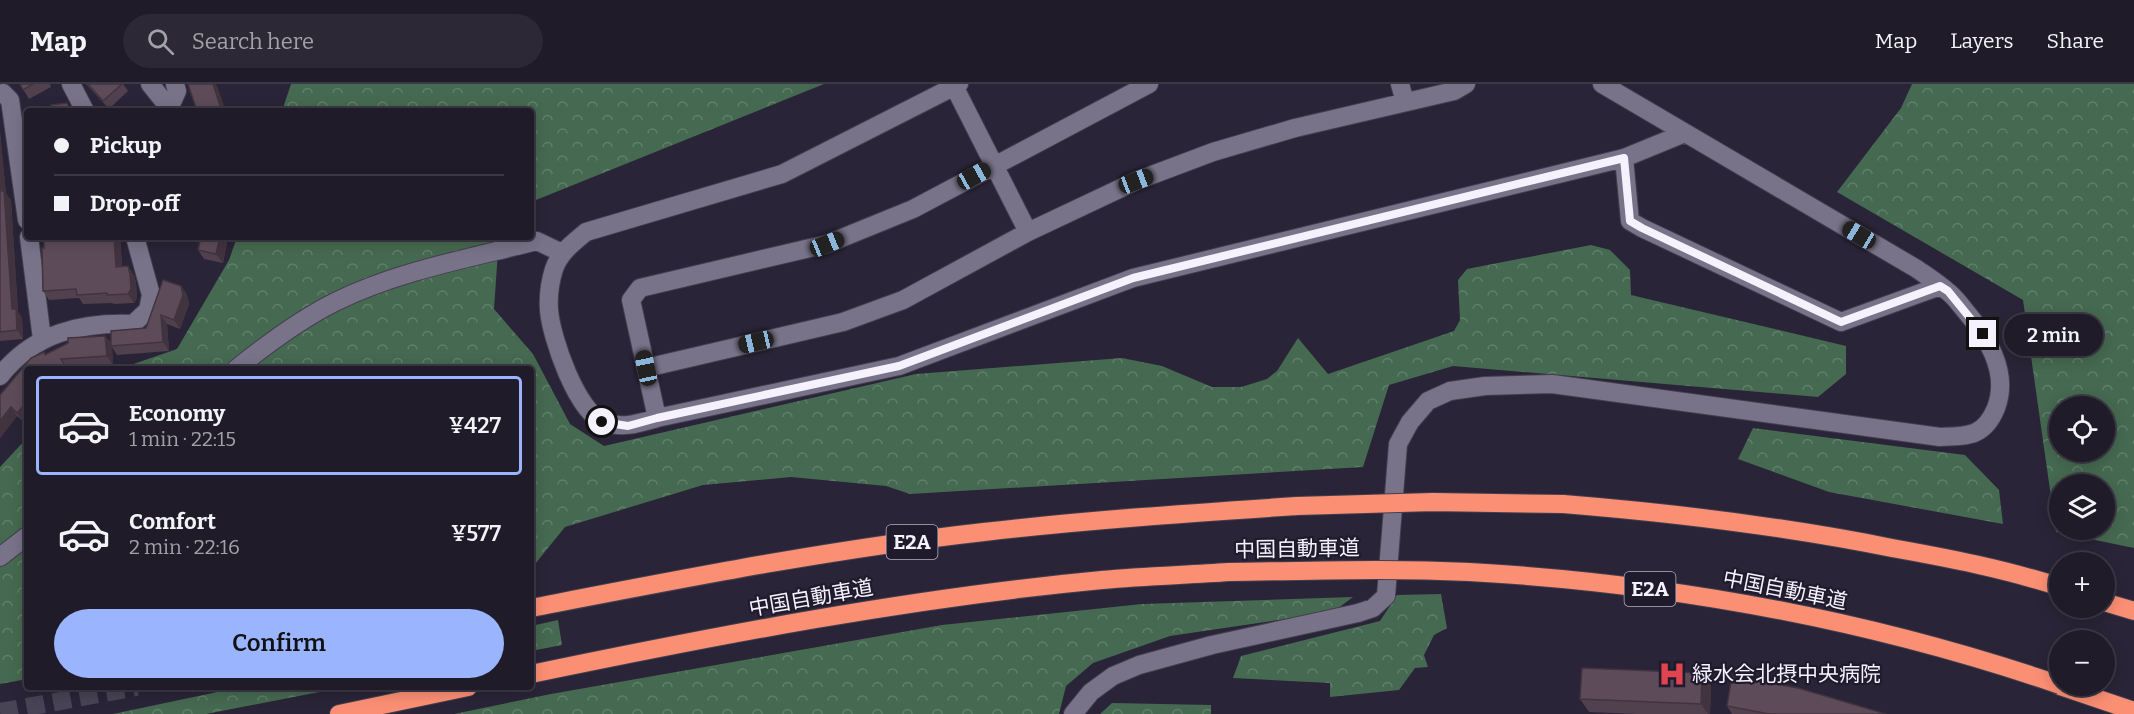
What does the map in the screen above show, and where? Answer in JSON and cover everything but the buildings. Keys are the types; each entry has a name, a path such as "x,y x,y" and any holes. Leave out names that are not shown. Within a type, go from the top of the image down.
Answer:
{"highway":[{"name":"中国自動車道","path":"534,607 737,568 961,535 1097,520 1297,506 1433,502 1563,504 1668,512 1792,530 1951,559 2049,584"},
{"name":"中国自動車道","path":"534,673 853,612 984,594 1102,580 1229,572 1353,570 1468,572 1582,581 1688,594 1798,614 1913,640 2049,682"},
{"path":"2115,605 2134,611"},
{"path":"339,714 454,690"},
{"name":"中国自動車道","path":"2091,696 2134,711"}],"street":[{"path":"71,84 83,108"},
{"path":"150,84 162,99 168,102 173,100 177,92 175,84"},
{"path":"657,418 631,300 640,288 827,244 913,209 1149,84"},
{"path":"1401,84 1405,102"},
{"path":"646,368 843,322 903,300 1028,231 1136,181 1213,152 1295,128 1454,92 1466,84"},
{"path":"1073,714 1090,692 1113,676 1139,665 1212,645 1373,608 1386,596 1398,444 1410,422 1428,401 1450,391 1485,386 1552,384 1940,437 1966,436 1982,430 1992,417 2000,396 1999,372 1991,347 1974,321 1948,291 1917,269 1602,84"},
{"path":"1028,231 956,85 782,174 586,231 562,253 552,278 549,311 555,341 567,372 584,405 602,422 628,426 899,366 1133,278 1624,158 1685,133"},
{"path":"3,90 10,100 24,199"},
{"path":"1624,158 1630,221 1841,322 1940,286"},
{"path":"29,240 42,339"},
{"path":"0,376 6,368 42,339 76,328 108,323 133,324 148,310 151,295 136,240"},
{"path":"240,366 275,338 334,302 366,288 402,276 537,241 562,253"},
{"path":"0,557 24,538"}],"green space":[{"path":"291,84 824,84 534,201 534,108 283,108"},
{"path":"1912,84 2134,84 2134,548 2095,540 2115,540 2115,474 2049,474 2049,483 2023,300 1837,192 1901,108"},
{"path":"236,240 499,240 494,309 533,354 570,424 604,446 916,374 1122,358 1162,366 1212,387 1241,387 1267,379 1277,371 1298,338 1328,374 1454,331 1460,320 1458,280 1467,269 1591,245 1610,250 1630,270 1631,295 1846,346 1846,374 1818,397 1453,366 1389,385 1363,467 910,494 886,486 791,477 703,485 565,527 534,565 534,366 128,366 177,349 229,260"},
{"path":"1753,428 1965,455 1999,490 2003,524 1829,492 1738,459"},
{"path":"24,441 24,680 0,684 0,467"},
{"path":"1441,594 1447,628 1434,635 1424,655 1428,667 1415,668 1399,690 1330,697 1330,683 1233,678 1241,656 1380,621 1397,595"},
{"path":"1353,597 1333,612 1170,636 1093,663 1066,686 1059,714 454,714 551,694 942,625 1142,604"},
{"path":"558,620 562,645 534,650 534,625"},
{"path":"227,690 330,690 206,714 113,714"},
{"path":"1112,703 1211,705 1211,714 1100,714"}],"tunnel":[{"path":"0,712 121,690"}],"place":[{"name":"緑水会北摂中央病院","path":"1672,674"}],"route":[{"path":"602,422 628,426 899,366 1133,278 1624,158 1630,221 1642,228 1841,322 1940,286 1948,291 1983,334"}]}
